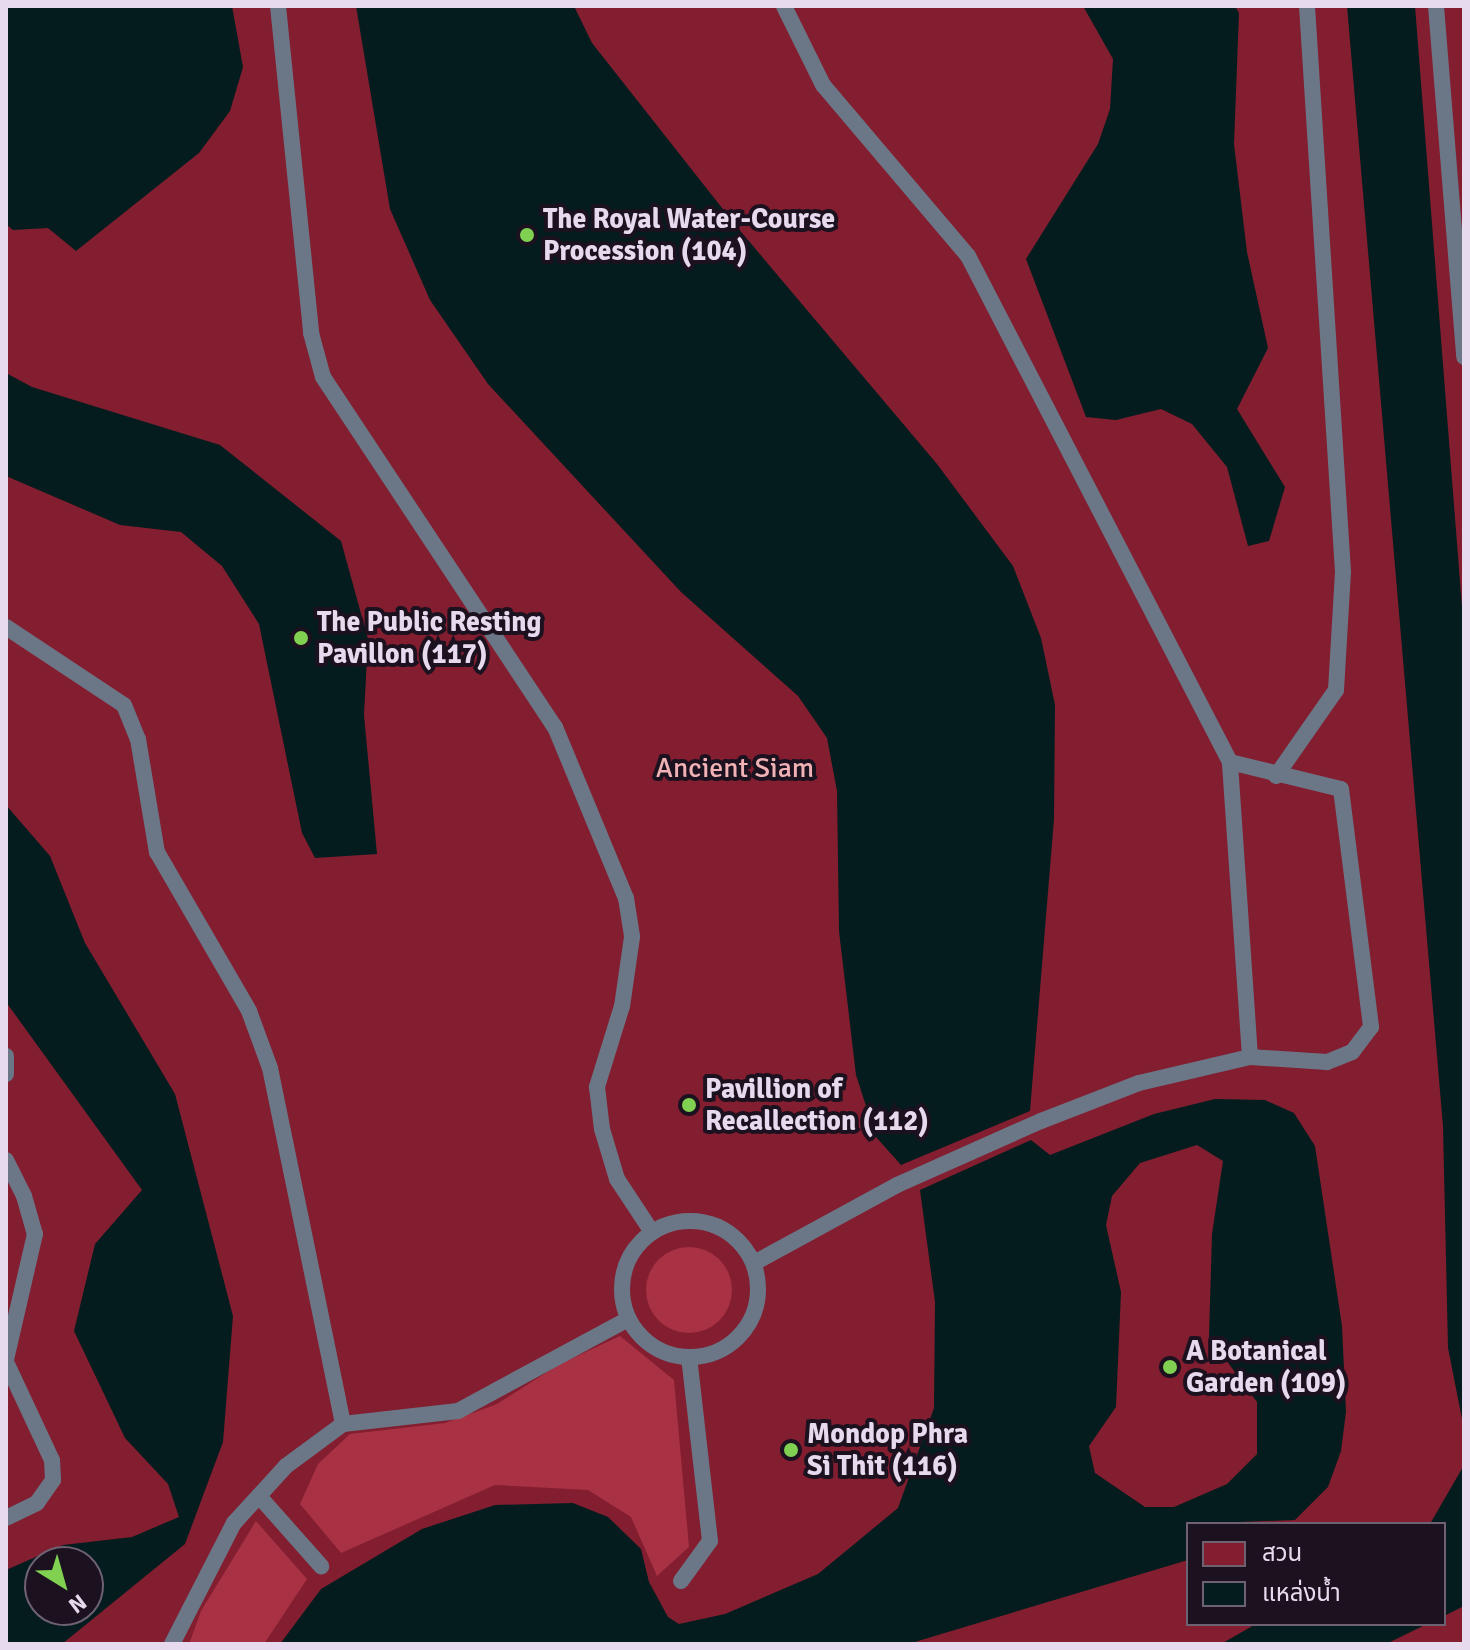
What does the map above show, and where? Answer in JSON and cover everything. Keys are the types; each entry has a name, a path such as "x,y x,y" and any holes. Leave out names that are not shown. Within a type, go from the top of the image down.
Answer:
{"lane":[{"path":"278,6 311,333 323,377 358,437 555,727 626,898 632,937 628,964 597,1087 602,1129 617,1179 652,1232"},
{"path":"784,6 823,85 968,256 1230,762 1250,1057"},
{"path":"1276,776 1336,690 1343,572 1307,6"},
{"path":"1436,6 1464,357"},
{"path":"6,627 124,705 138,739 157,852 249,1011 270,1068 343,1424"},
{"path":"754,1263 897,1185 1041,1121 1139,1083 1250,1057 1327,1062 1352,1052 1371,1027 1344,796 1341,789 1276,776 1230,762"},
{"path":"6,1056 6,1074"},
{"path":"6,1160 24,1196 35,1234 6,1361 52,1460 53,1480 37,1503 6,1518"},
{"path":"703,1221 726,1230 754,1263 758,1296 752,1318 733,1342 713,1353 689,1357 647,1342 628,1319 621,1285 629,1258 652,1232 674,1222 703,1221"},
{"path":"172,1644 234,1523 286,1466 343,1424 458,1411 628,1319"},
{"path":"681,1581 710,1541 689,1357"},
{"path":"259,1496 321,1566"}],"green space":[{"name":"Ancient Siam","path":"6,6 1464,6 1464,1644 6,1644"}],"shaded area":[{"path":"689,1247 713,1254 725,1266 732,1290 725,1314 713,1326 689,1333 665,1326 653,1314 646,1290 653,1266 665,1254"},
{"path":"620,1336 674,1380 689,1547 657,1576 631,1517 588,1490 495,1485 341,1553 300,1504 318,1464 350,1434 445,1423 497,1404 560,1364"},
{"path":"256,1521 307,1579 264,1644 189,1644 201,1611"}],"water":[{"path":"6,6 232,6 243,67 230,111 199,153 76,251 48,228 13,230 6,224"},
{"path":"356,6 574,6 592,43 737,227 937,464 1013,566 1041,638 1055,705 1054,819 1030,1111 901,1165 876,1137 856,1075 839,931 837,791 827,738 798,696 681,592 488,384 430,300 390,209"},
{"path":"1083,6 1235,6 1239,13 1234,144 1247,252 1268,348 1237,409 1285,487 1269,541 1248,546 1227,467 1192,424 1161,409 1116,420 1086,417 1026,259 1098,144 1110,109 1113,59"},
{"path":"1347,6 1415,6 1464,633 1464,1429 1448,1348 1443,1126"},
{"path":"6,373 32,387 220,445 341,541 368,639 364,715 377,854 315,858 302,833 259,624 222,566 181,532 120,525 6,476"},
{"path":"6,805 50,856 85,943 175,1094 233,1316 223,1442 185,1544 104,1610 104,1546 61,1546 132,1537 179,1517 168,1484 125,1438 74,1331 95,1244 142,1190 6,1002"},
{"path":"1215,1099 1265,1100 1294,1113 1315,1146 1342,1326 1346,1412 1341,1451 1328,1487 1295,1520 1186,1522 1186,1561 908,1644 280,1644 321,1589 422,1529 495,1505 573,1503 608,1517 641,1549 649,1582 668,1617 679,1624 725,1614 818,1574 898,1508 934,1408 935,1302 920,1190 1031,1140 1050,1155 1154,1114","holes":["1197,1145 1223,1161 1212,1234 1209,1337 1257,1402 1257,1454 1227,1484 1174,1507 1145,1507 1095,1473 1089,1446 1116,1407 1121,1292 1106,1225 1112,1196 1140,1163"]},
{"path":"1464,1465 1464,1606 1446,1615 1446,1522 1431,1522"},
{"path":"24,1562 24,1626 84,1626 62,1644 6,1644 6,1570"},
{"path":"1252,1626 1423,1626 1386,1644 1221,1644"}],"place":[{"name":"The Royal Water-Course Procession (104)","path":"527,235"},
{"name":"The Public Resting Pavillon (117)","path":"301,638"},
{"name":"Pavillion of Recallection (112)","path":"689,1105"},
{"name":"A Botanical Garden (109)","path":"1170,1367"},
{"name":"Mondop Phra Si Thit (116)","path":"791,1450"}]}
